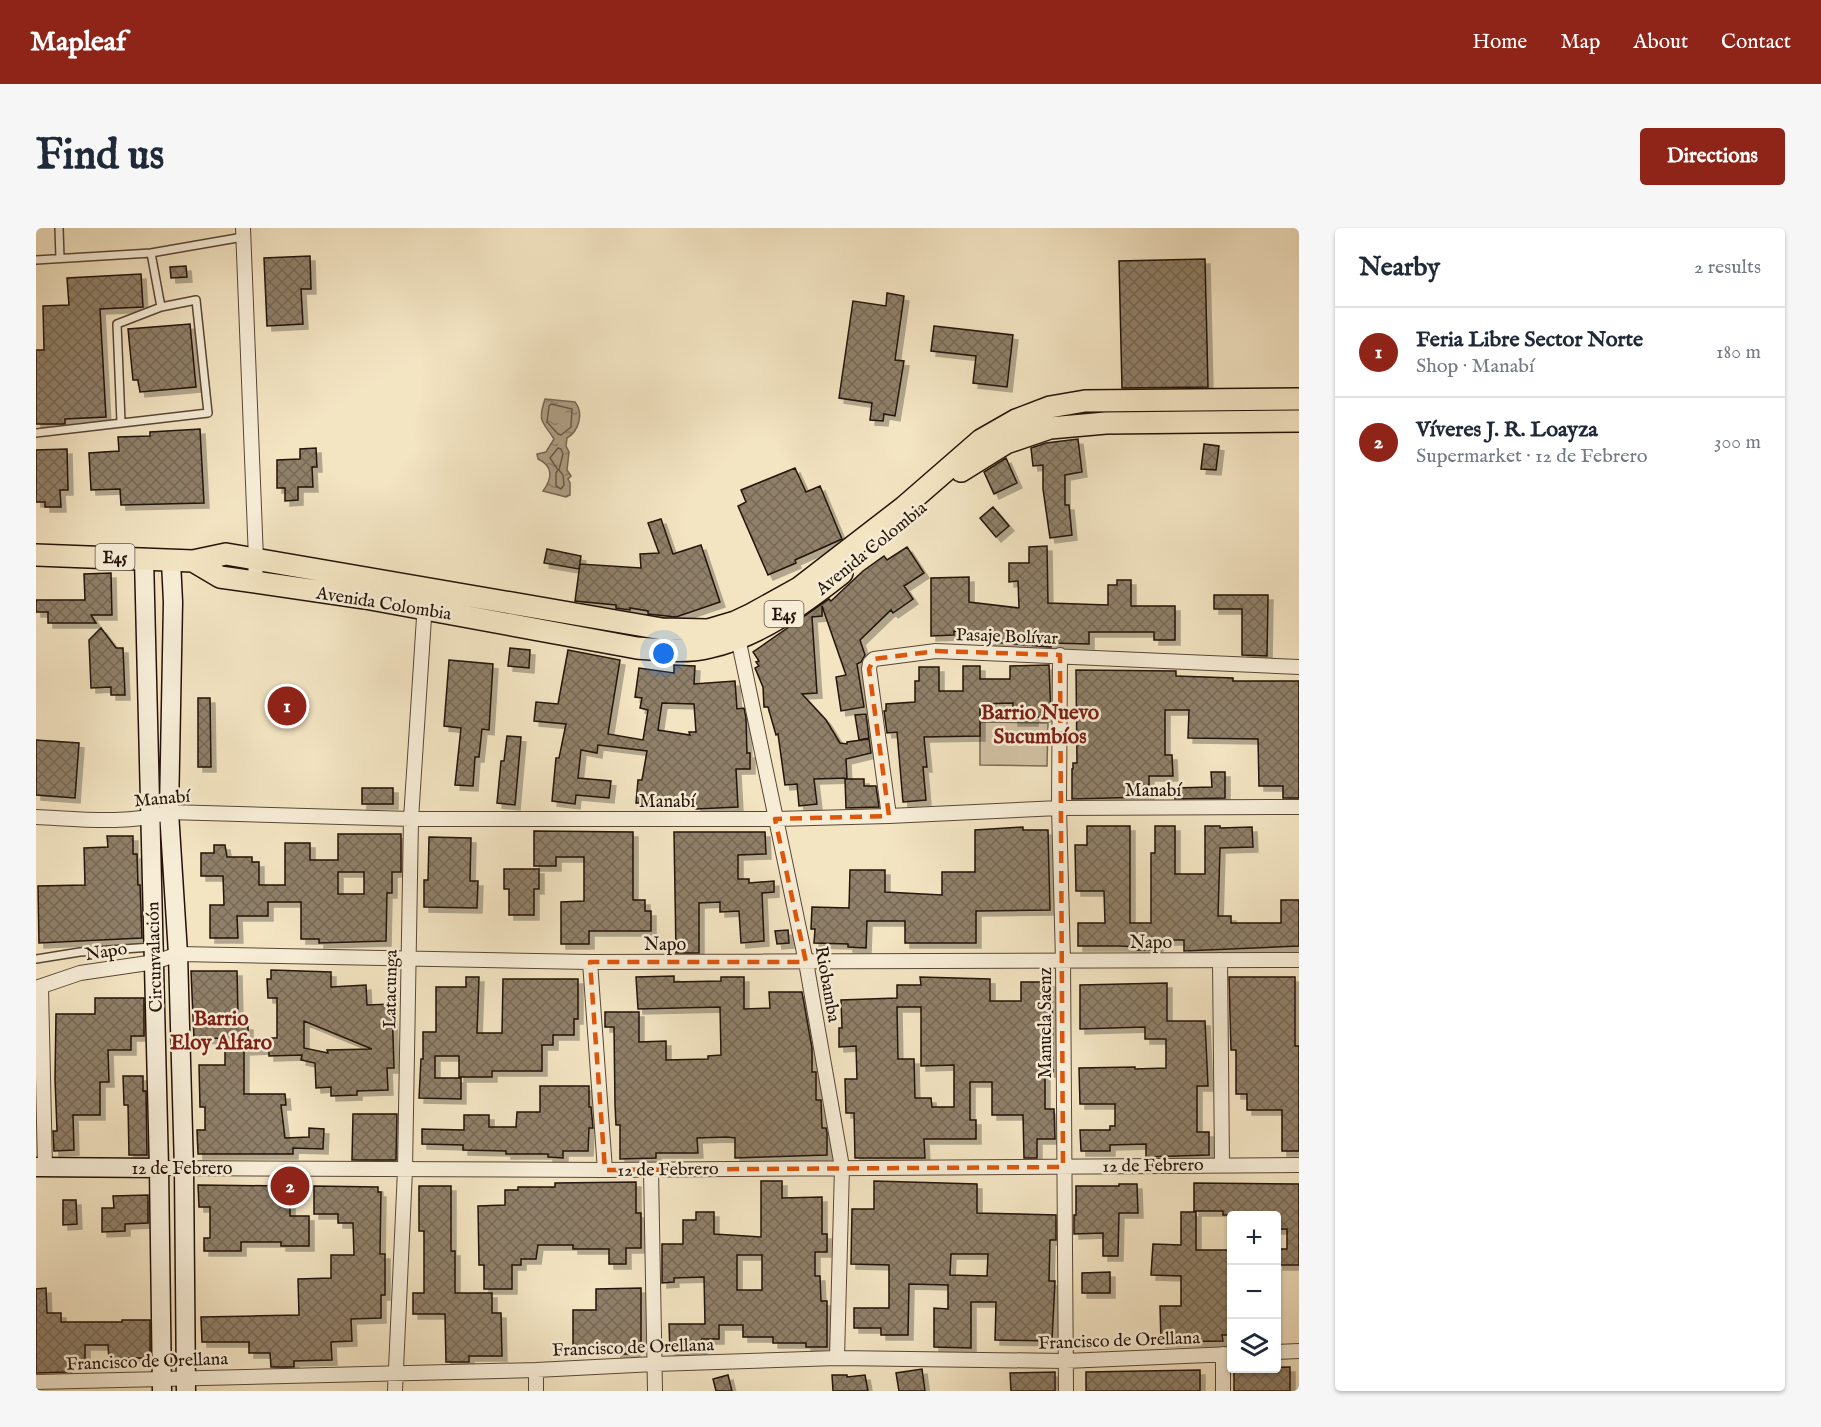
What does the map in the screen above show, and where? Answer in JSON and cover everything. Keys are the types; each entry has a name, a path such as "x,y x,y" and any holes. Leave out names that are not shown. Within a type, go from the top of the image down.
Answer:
{"main road":[{"name":"Avenida Colombia","path":"736,630 753,614 799,588 903,507 981,440 1016,420 1050,407 1085,401 1299,399"},
{"name":"Avenida Colombia","path":"193,561 220,577 255,582 426,598 662,629 736,630 807,601 893,533 966,467 1006,443 1050,428 1106,423 1299,421"},
{"name":"Avenida Colombia","path":"36,555 193,561 226,554 426,598"},
{"name":"Circunvalación","path":"144,558 162,1385"},
{"name":"Circunvalación","path":"171,561 173,602 169,812 178,954 184,1168 185,1384"},
{"name":"12 de Febrero","path":"40,1167 159,1168"}],"street":[{"path":"243,233 255,582"},
{"name":"Latacunga","path":"395,1391 405,1170 411,819 426,598"},
{"name":"Riobamba","path":"736,630 806,962 842,1167 837,1358"},
{"name":"Pasaje Bolívar","path":"889,816 870,663 874,659 936,651 1299,667"},
{"name":"Manuela Saenz","path":"1060,655 1059,808 1063,961 1066,1391"},
{"name":"Manabí","path":"36,817 92,820 149,818 169,812 411,819 775,819 1059,808 1299,807"},
{"name":"Napo","path":"38,988 80,973 154,954 590,962 1299,960"},
{"path":"1220,960 1222,1164"},
{"path":"590,962 604,1170"},
{"path":"38,988 40,1167"},
{"name":"12 de Febrero","path":"159,1168 651,1170 1299,1165"},
{"path":"651,1170 655,1391"},
{"path":"1281,1352 1299,1351"},
{"path":"1223,1391 1227,1354"},
{"name":"Francisco de Orellana","path":"36,1382 162,1385 837,1358 1065,1361 1227,1354"},
{"path":"536,1370 536,1391"}],"lane":[{"path":"59,228 60,258"},
{"path":"36,260 152,253 243,233"},
{"path":"152,253 161,307"},
{"path":"36,433 208,413 196,300 161,307 117,324 121,422"},
{"path":"36,959 80,952 154,954"}],"highlighted area":[{"path":"936,651 1060,655 1063,1167 605,1170 590,962 806,962 775,819 889,816 869,669 874,659"}],"shaded area":[{"path":"980,722 1048,723 1047,766 980,765"}],"water":[{"path":"545,399 575,402 578,406 579,422 575,431 567,438 566,446 569,452 567,470 571,476 568,479 570,495 566,497 543,491 550,473 547,465 538,459 537,454 546,452 554,439 541,417"}],"building":[{"path":"310,256 311,289 301,289 303,324 267,326 264,258"},
{"path":"1205,259 1208,387 1122,388 1119,261"},
{"path":"186,266 187,277 171,278 170,267"},
{"path":"141,274 143,307 100,309 106,417 65,419 65,424 36,424 36,350 44,350 43,306 69,305 67,278"},
{"path":"887,293 904,296 895,360 904,361 895,416 884,414 883,421 870,420 872,403 839,398 853,301 886,306"},
{"path":"190,324 196,387 140,392 138,380 133,380 128,329"},
{"path":"934,326 1013,335 1007,387 973,383 976,356 931,351"},
{"path":"200,429 204,503 121,505 120,489 91,490 89,453 119,451 118,437 150,436 150,432"},
{"path":"1078,439 1082,472 1065,475 1065,505 1069,505 1072,535 1050,538 1043,489 1043,465 1033,466 1031,448 1046,443"},
{"path":"1204,444 1219,446 1216,470 1201,469"},
{"path":"316,448 317,467 312,467 313,487 298,487 298,500 285,501 285,488 277,488 277,460 300,459 300,449"},
{"path":"67,449 68,490 60,490 61,507 45,507 45,502 36,502 36,450"},
{"path":"1006,458 1017,483 994,494 984,472"},
{"path":"795,468 806,492 820,486 842,539 768,575 738,506 746,502 741,490"},
{"path":"993,507 1009,526 996,537 980,518"},
{"path":"661,519 673,554 701,545 720,602 676,617 648,614 648,611 630,608 630,610 616,608 616,605 575,601 580,564 641,568 640,554 659,553 648,523"},
{"path":"1047,546 1048,603 1108,605 1108,585 1117,585 1117,580 1131,580 1131,606 1175,606 1175,640 1154,640 1154,632 1089,632 1089,644 1051,643 1049,647 981,641 982,635 954,631 954,635 931,636 931,578 969,577 969,602 1019,608 1018,581 1009,582 1009,563 1029,563 1029,547"},
{"path":"907,547 924,573 904,586 913,599 893,613 891,610 860,640 865,655 857,664 864,707 841,711 836,677 846,675 822,606 822,616 812,617 817,693 802,694 826,720 840,743 847,744 847,742 869,739 871,753 846,759 847,778 814,779 817,804 799,806 797,784 785,785 778,734 776,735 768,707 764,707 763,687 755,668 759,666 756,662 759,661 753,652 829,599 831,601 863,571 884,556 887,560"},
{"path":"547,549 581,556 579,569 544,563"},
{"path":"111,573 112,615 91,615 96,623 48,623 48,612 36,612 36,600 85,600 84,574"},
{"path":"1214,595 1268,595 1267,656 1242,655 1242,609 1214,609"},
{"path":"101,628 116,648 123,648 125,695 111,695 111,687 91,688 89,640"},
{"path":"510,648 530,650 529,668 508,666"},
{"path":"568,650 620,660 608,734 643,740 648,710 640,708 642,698 635,697 639,668 674,673 674,665 695,666 694,684 735,681 737,709 744,708 747,753 750,753 750,769 736,769 738,807 696,809 696,803 636,803 638,780 642,780 647,751 598,745 597,753 581,750 578,778 611,781 609,798 576,795 575,804 552,801 556,758 559,758 566,724 534,721 536,702 558,704","holes":["662,703 694,704 696,732 689,732 690,735 658,730"]},
{"path":"449,660 493,664 489,730 482,729 479,757 475,757 473,786 455,785 461,728 444,726"},
{"path":"1049,665 1051,717 1033,717 1033,721 1013,721 1013,703 980,704 980,736 924,737 927,767 923,767 926,800 903,802 897,732 887,733 884,711 886,711 886,704 915,702 915,681 919,681 919,667 939,667 939,691 963,691 963,666 980,666 980,679 1010,679 1010,666"},
{"path":"1076,670 1176,671 1176,676 1233,678 1233,681 1299,681 1299,798 1283,798 1283,786 1259,786 1258,739 1188,738 1189,710 1165,710 1165,755 1172,755 1173,776 1149,776 1149,797 1072,799 1072,769 1073,763 1077,763"},
{"path":"198,698 210,698 211,767 198,767"},
{"path":"866,714 869,738 859,740 855,715"},
{"path":"507,736 521,737 515,805 497,803 501,761 504,761"},
{"path":"36,740 79,743 75,798 36,795"},
{"path":"1211,772 1225,772 1225,798 1175,799 1175,788 1212,787"},
{"path":"845,779 864,779 864,786 876,786 879,807 846,808"},
{"path":"362,788 393,788 393,804 362,804"},
{"path":"1087,826 1130,826 1130,923 1151,923 1151,853 1155,853 1155,826 1175,826 1175,874 1205,874 1205,826 1252,827 1253,847 1220,848 1218,916 1231,916 1231,923 1281,923 1281,900 1299,900 1299,946 1184,951 1184,940 1158,940 1158,950 1137,950 1137,947 1120,946 1078,946 1078,923 1105,923 1104,891 1076,891 1075,845 1087,845"},
{"path":"1023,827 1023,830 1048,830 1050,910 976,911 976,943 905,943 905,921 867,921 866,948 848,947 848,944 814,943 815,929 811,929 812,907 849,908 850,870 885,870 885,892 942,895 942,872 975,872 975,830"},
{"path":"534,831 633,832 633,900 645,900 645,911 651,911 651,931 589,931 589,944 561,944 561,902 584,901 584,857 556,857 556,866 534,866"},
{"path":"674,832 765,832 766,854 738,855 738,879 749,879 749,883 774,881 774,892 762,893 764,941 741,943 739,911 720,912 720,902 699,903 699,953 676,953"},
{"path":"338,834 401,834 401,872 392,872 392,893 387,893 386,941 319,943 319,939 301,939 301,902 268,902 268,916 237,916 238,938 210,938 210,905 224,905 223,876 201,876 201,853 214,853 214,845 225,845 227,857 252,857 252,862 259,862 259,885 285,885 285,843 310,843 310,860 338,860","holes":["338,872 364,872 364,894 338,894"]},
{"path":"107,836 133,836 133,854 137,854 138,885 140,885 142,938 39,943 38,886 85,885 84,848 108,847"},
{"path":"429,837 471,838 470,881 478,881 477,908 424,907 424,880 428,880"},
{"path":"504,869 539,869 539,889 534,889 534,915 509,915 509,889 504,889"},
{"path":"788,930 789,943 777,944 775,931"},
{"path":"271,970 331,972 331,987 366,985 367,1005 392,1004 394,1068 387,1068 388,1090 357,1091 357,1095 331,1096 331,1087 316,1088 315,1063 301,1060 302,1055 269,1056 269,1049 244,1050 244,1094 285,1094 286,1105 281,1105 285,1138 309,1137 309,1128 324,1129 323,1149 293,1148 293,1154 198,1154 197,1130 205,1130 205,1107 200,1107 199,1065 225,1065 225,1038 194,1039 191,971 237,971 238,1014 242,1014 242,1025 248,1025 248,1038 277,1038 277,998 268,998 267,979 271,979","holes":["304,1021 372,1049 327,1050 328,1053 304,1048"]},
{"path":"674,976 674,982 721,981 721,977 744,977 744,1009 770,1008 769,992 802,992 812,1048 812,1072 816,1072 816,1100 821,1100 822,1128 826,1128 827,1132 827,1155 735,1158 735,1138 727,1137 697,1138 698,1153 656,1153 656,1158 620,1159 620,1125 616,1125 615,1105 614,1027 605,1027 605,1012 639,1012 639,1042 666,1041 666,1060 708,1059 708,1056 721,1055 720,1007 638,1009 636,977"},
{"path":"466,977 479,977 477,1033 502,1033 503,979 578,979 578,1019 574,1019 574,1035 553,1035 553,1045 542,1045 542,1071 492,1071 492,1077 459,1077 459,1056 435,1056 435,1078 461,1078 461,1099 419,1098 423,1032 436,1032 436,987 466,987"},
{"path":"920,977 990,979 990,1001 1021,1001 1021,982 1052,982 1053,1072 1045,1072 1045,1109 1054,1109 1055,1139 1037,1139 1037,1158 1024,1158 1023,1115 992,1115 992,1082 970,1082 970,1120 976,1120 976,1139 924,1139 925,1158 855,1158 854,1113 846,1113 845,1079 857,1079 856,1046 839,1047 839,1028 842,1028 841,1000 897,998 897,985 921,985","holes":["897,1007 921,1007 921,1066 954,1065 954,1107 932,1107 931,1098 915,1098 914,1059 898,1059"]},
{"path":"1229,977 1295,977 1295,1046 1299,1046 1299,1151 1282,1151 1282,1110 1247,1110 1247,1094 1236,1094 1236,1050 1231,1050"},
{"path":"1167,983 1167,1021 1205,1021 1208,1086 1197,1086 1197,1132 1209,1132 1209,1155 1146,1157 1146,1144 1110,1145 1110,1151 1081,1151 1080,1130 1110,1130 1110,1126 1115,1126 1115,1104 1080,1104 1079,1068 1166,1068 1166,1039 1145,1039 1145,1027 1080,1029 1080,985"},
{"path":"95,998 144,998 144,1036 131,1036 131,1050 108,1050 109,1082 100,1082 100,1115 73,1115 74,1150 54,1151 53,1131 57,1131 56,1014 95,1014"},
{"path":"123,1076 143,1076 143,1091 146,1091 147,1155 129,1155 128,1105 124,1105"},
{"path":"540,1086 589,1086 589,1107 591,1107 593,1128 589,1128 588,1151 563,1151 563,1158 548,1157 548,1154 506,1154 506,1151 463,1150 463,1145 422,1144 422,1129 464,1130 464,1115 489,1115 489,1127 516,1127 517,1112 540,1112"},
{"path":"353,1114 397,1114 396,1160 352,1160"},
{"path":"761,1181 782,1181 782,1198 822,1197 822,1234 827,1234 827,1252 815,1252 815,1276 820,1276 821,1301 827,1301 827,1347 806,1347 806,1343 773,1343 773,1337 743,1337 743,1325 719,1325 719,1339 702,1339 702,1352 670,1352 669,1324 705,1324 704,1277 674,1278 674,1282 662,1283 662,1244 683,1244 683,1220 696,1220 696,1212 714,1212 714,1234 761,1237","holes":["737,1255 762,1255 762,1290 737,1290"]},
{"path":"874,1181 977,1184 977,1213 1056,1215 1056,1240 1050,1240 1049,1281 1055,1281 1052,1341 995,1340 996,1302 971,1302 971,1348 934,1347 934,1308 948,1309 948,1285 909,1284 908,1335 881,1335 881,1328 854,1328 854,1308 889,1308 889,1265 851,1264 852,1209 874,1209","holes":["951,1254 988,1254 987,1276 950,1275"]},
{"path":"636,1182 636,1213 641,1213 641,1248 626,1248 626,1264 609,1264 609,1249 573,1249 573,1245 538,1245 536,1259 521,1259 521,1265 512,1265 512,1289 484,1289 484,1265 479,1265 478,1206 505,1205 505,1190 518,1190 518,1187 555,1187 555,1183"},
{"path":"1194,1183 1299,1184 1299,1265 1281,1265 1281,1249 1287,1249 1287,1229 1281,1229 1281,1211 1227,1211 1227,1215 1223,1215 1223,1211 1194,1211"},
{"path":"1119,1184 1137,1184 1138,1213 1119,1213 1118,1256 1103,1256 1103,1233 1074,1234 1076,1186 1119,1186"},
{"path":"198,1185 290,1186 290,1216 309,1216 309,1246 281,1246 281,1242 241,1242 241,1251 204,1251 204,1238 210,1238 210,1207 199,1207"},
{"path":"314,1186 378,1187 378,1192 381,1192 380,1254 385,1254 385,1295 381,1295 381,1318 351,1319 352,1341 331,1342 332,1360 294,1361 294,1367 271,1367 270,1353 249,1353 249,1342 202,1342 201,1317 299,1315 298,1279 331,1278 331,1255 354,1255 353,1223 338,1223 338,1214 314,1214"},
{"path":"419,1186 451,1186 451,1251 455,1251 455,1293 492,1293 492,1313 501,1313 502,1356 469,1356 469,1362 446,1362 445,1314 413,1314 413,1293 424,1293 424,1231 419,1231"},
{"path":"148,1195 148,1223 125,1224 125,1231 102,1232 102,1208 114,1208 113,1196"},
{"path":"63,1200 76,1200 77,1224 63,1225"},
{"path":"1181,1212 1196,1212 1196,1250 1227,1250 1227,1335 1222,1335 1223,1341 1161,1342 1160,1306 1181,1306 1181,1276 1151,1275 1153,1244 1181,1245"},
{"path":"1110,1272 1110,1293 1082,1293 1082,1273"},
{"path":"46,1288 47,1313 61,1313 61,1322 150,1320 150,1358 109,1358 108,1345 85,1345 85,1362 67,1362 67,1372 36,1373 36,1289"},
{"path":"641,1288 641,1347 635,1347 635,1354 616,1354 616,1348 573,1348 573,1310 596,1310 596,1289"},
{"path":"1281,1367 1290,1367 1290,1391 1234,1391 1234,1373 1281,1373"},
{"path":"922,1369 925,1391 899,1391 896,1373"},
{"path":"1200,1370 1200,1391 1086,1391 1086,1372"},
{"path":"1055,1372 1055,1391 1011,1391 1010,1373"},
{"path":"728,1375 732,1391 716,1391 713,1379"},
{"path":"832,1375 847,1375 847,1377 865,1375 868,1391 833,1391"}],"place":[{"name":"Feria Libre Sector Norte","path":"287,706"},
{"name":"Víveres J. R. Loayza","path":"290,1186"}],"district":[{"name":"Barrio Nuevo Sucumbíos","path":"1040,724"},
{"name":"Barrio Eloy Alfaro","path":"221,1030"}]}
